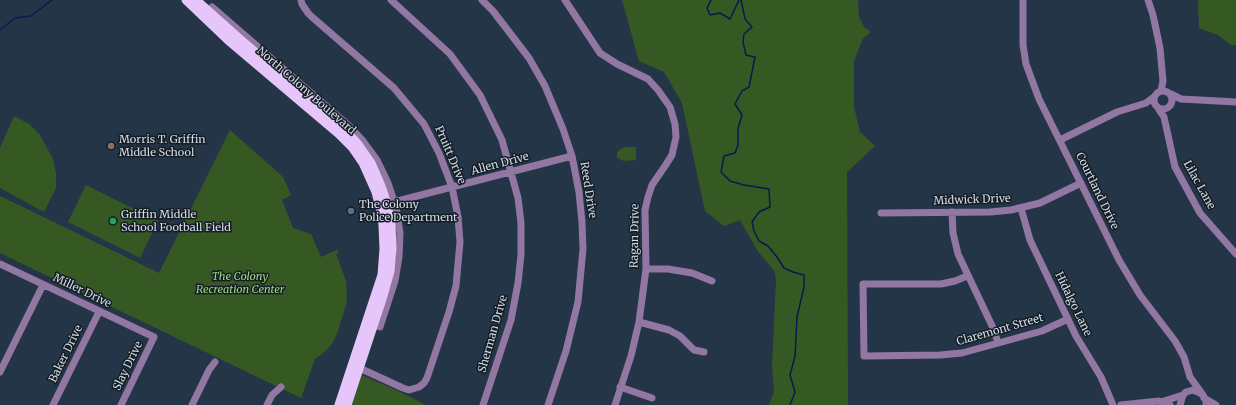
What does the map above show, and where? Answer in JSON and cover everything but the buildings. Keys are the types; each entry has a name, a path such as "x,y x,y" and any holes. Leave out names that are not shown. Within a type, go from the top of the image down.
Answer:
{"main road":[{"name":"North Colony Boulevard","path":"186,0 228,40 339,134 352,147 363,163 376,192 387,204"},
{"name":"North Colony Boulevard","path":"196,0 340,125 357,143 371,163 381,186 387,204 391,224 391,264 374,325 339,405"},
{"name":"North Colony Boulevard","path":"347,405 356,366 382,275 384,249 383,225 387,204"}],"street":[{"name":"Pruitt Drive","path":"301,0 302,4 312,17 385,79 403,97 424,124 433,139 452,188 458,217 460,242 456,286 427,378 419,387 409,390 356,366"},
{"name":"Sherman Drive","path":"391,0 450,54 480,95 502,140 518,198 521,222 521,255 518,283 511,320 483,405"},
{"name":"Reed Drive","path":"482,0 493,11 529,58 550,98 572,156 579,192 582,222 582,274 578,302 573,327 548,405"},
{"name":"Ragan Drive","path":"565,0 600,53 617,64 648,79 662,94 670,107 675,124 676,137 672,154 652,185 645,210 646,269 639,322 615,405"},
{"name":"Courtland Drive","path":"1023,0 1023,45 1026,64 1039,99 1112,248 1148,306 1178,345 1184,357 1190,377 1204,399"},
{"path":"1148,0 1160,48 1163,81 1166,92 1172,102"},
{"path":"1156,103 1158,92 1166,92 1181,98 1236,102"},
{"path":"1164,117 1172,102 1181,98"},
{"path":"1060,140 1117,112 1146,103 1156,103 1167,109"},
{"name":"Lilac Lane","path":"1156,103 1164,117 1175,167 1200,213 1236,254"},
{"name":"Allen Drive","path":"387,204 572,156"},
{"name":"Midwick Drive","path":"881,213 996,212 1042,202 1081,183"},
{"name":"Hidalgo Lane","path":"1020,208 1030,240 1081,347 1101,377 1113,405"},
{"path":"952,212 955,243 959,258 993,329 998,343"},
{"name":"Miller Drive","path":"0,264 98,312 154,337"},
{"path":"646,269 668,269 692,273 712,281"},
{"name":"Claremont Street","path":"967,276 941,284 863,284 864,356 953,354 1043,331 1068,319"},
{"path":"0,372 43,285"},
{"name":"Baker Drive","path":"53,405 98,312"},
{"path":"639,322 669,330 680,336 694,350 704,352"},
{"name":"Slay Drive","path":"121,405 154,337"},
{"path":"192,405 209,370 215,362"},
{"path":"1180,405 1181,398 1185,394 1190,377"},
{"path":"267,405 272,394 281,387"},
{"path":"620,387 652,398"},
{"path":"1160,402 1193,390 1204,399 1216,405"},
{"path":"1121,405 1142,402 1160,402 1170,405"}],"green space":[{"path":"622,0 858,0 859,17 864,27 871,32 863,38 854,61 854,107 860,132 875,146 847,172 848,405 769,405 774,392 772,366 776,281 775,272 757,250 740,220 724,226 705,211 682,103 664,72 639,61"},
{"path":"1198,0 1236,0 1236,45 1231,45 1218,35 1199,28"},
{"path":"14,116 29,124 40,135 53,159 56,173 56,188 44,212 0,188 0,148"},
{"name":"The Colony Recreation Center","path":"230,130 283,177 291,195 282,200 293,228 311,234 321,257 337,250 339,252 336,254 346,281 347,301 337,334 327,350 315,359 301,398 0,253 0,196 159,273"},
{"path":"624,147 636,147 636,160 624,161 617,158 617,152"},
{"name":"Griffin Middle School Football Field","path":"86,185 158,221 140,258 68,222"},
{"path":"362,375 396,390 426,405 351,405"}],"waterway":[{"path":"0,30 15,18 31,16 52,0"},
{"path":"711,0 707,8 710,15 720,13 730,19 739,0"},
{"path":"741,0 745,19 752,27 744,34 743,42 746,55 755,57 749,87 742,91 735,104 742,115 738,129 738,145 735,153 724,156 721,172 730,181 769,189 770,207 759,212 752,222 754,231 759,241 768,246 784,268 804,275 804,287 797,317 795,356 790,375 795,392 790,405"}],"place":[{"name":"Morris T. Griffin Middle School","path":"111,146"},
{"name":"The Colony Police Department","path":"351,211"},
{"name":"Griffin Middle School Football Field","path":"113,221"}]}
